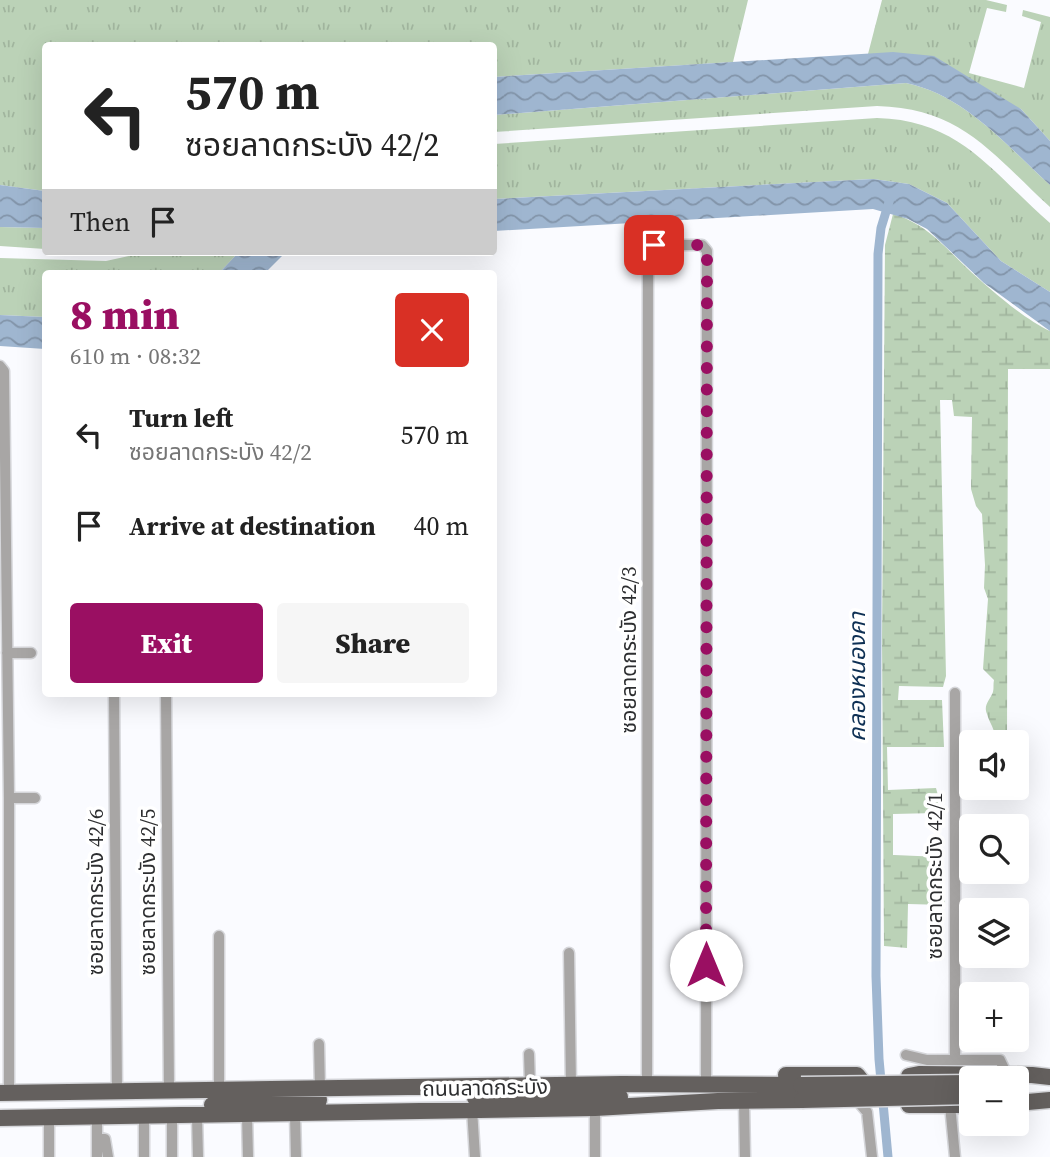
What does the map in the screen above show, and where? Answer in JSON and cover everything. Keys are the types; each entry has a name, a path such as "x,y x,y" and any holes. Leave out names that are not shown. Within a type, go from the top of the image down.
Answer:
{"main road":[{"path":"853,1074 861,1080 861,1105 777,1107 746,1095 750,1079 760,1076 853,1074"},
{"path":"959,1076 909,1076 909,1105 959,1105"},
{"path":"1029,1078 1050,1079"},
{"name":"ถนนลาดกระบัง","path":"8,1098 117,1091 647,1084 706,1084 746,1095"},
{"name":"ถนนลาดกระบัง","path":"0,1118 595,1108 718,1101 746,1095 959,1084"},
{"path":"8,1098 173,1101 255,1098 300,1090"},
{"name":"ถนนลาดกระบัง","path":"802,1093 959,1096"},
{"path":"0,1109 194,1106 308,1100 595,1097 718,1101"},
{"path":"1029,1097 1050,1099"},
{"path":"1029,1102 1050,1099"}],"street":[{"name":"ซอยลาดกระบัง 42/3","path":"647,1084 648,248 654,245 702,245 707,251 706,1084"},
{"path":"0,366 4,371 5,649 9,798 8,1098"},
{"path":"5,649 31,653"},
{"name":"ซอยลาดกระบัง 42/1","path":"954,692 955,1059"},
{"name":"ซอยลาดกระบัง 42/6","path":"114,697 117,1091"},
{"name":"ซอยลาดกระบัง 42/5","path":"166,697 169,1091"},
{"path":"9,798 35,798"},
{"path":"219,936 219,1090"},
{"path":"569,953 570,1085"},
{"path":"319,1044 320,1090"},
{"path":"529,1054 530,1085"},
{"path":"906,1055 928,1060 1000,1059 1004,1066"},
{"path":"745,1157 746,1095"},
{"path":"861,1105 867,1112 872,1157"},
{"path":"950,1105 955,1157"},
{"path":"595,1108 595,1157"},
{"path":"472,1109 475,1157"},
{"path":"295,1114 296,1157"},
{"path":"247,1115 248,1157"},
{"path":"172,1116 172,1157"},
{"path":"197,1116 198,1157"},
{"path":"97,1117 97,1157"},
{"path":"144,1117 144,1157"},
{"path":"49,1118 49,1157"},
{"path":"97,1137 105,1139 108,1157"}],"green space":[{"path":"0,0 748,0 733,62 497,77 497,42 42,42 42,191 0,185"},
{"path":"882,0 986,0 1007,5 1006,12 987,8 969,73 1024,88 1041,22 1022,16 1023,10 1050,17 1050,141 1021,109 868,54"},
{"path":"906,83 947,99 1002,139 1050,185 1050,207 974,138 932,115 906,109 877,106 497,132 497,115"},
{"path":"877,118 906,121 931,128 973,153 1050,223 1050,292 1001,261 947,203 909,184 873,179 497,199 497,144"},
{"path":"893,214 915,223 1007,302 1050,331 1050,369 1008,369 1007,730 994,730 986,711 994,680 983,669 988,599 984,588 982,514 976,506 971,489 972,417 954,416 952,400 940,400 946,676 943,687 899,686 898,700 942,700 944,747 887,747 888,790 936,788 945,822 943,827 936,813 893,814 893,855 942,857 945,905 908,904 907,948 884,946 882,641 885,245"},
{"path":"0,227 42,228 42,249 0,246"},
{"path":"129,256 235,256 222,270 42,270 42,317 0,315 0,258 106,261"}],"water":[{"path":"893,52 934,56 1021,109 1050,141 1050,185 1002,139 966,111 927,89 906,83 497,115 497,77"},
{"path":"873,179 909,184 947,203 1001,261 1050,292 1050,331 984,283 927,229 908,219 873,209 497,231 497,199"},
{"path":"0,185 42,191 42,228 0,227"},
{"path":"235,256 282,256 268,270 222,270"},
{"path":"0,315 42,317 42,349 0,346"}],"waterway":[{"name":"คลองหนองคา","path":"888,1157 879,1059 876,976 878,254 881,228 889,202"}],"route":[{"path":"654,245 702,245 707,251 706,965"}]}
